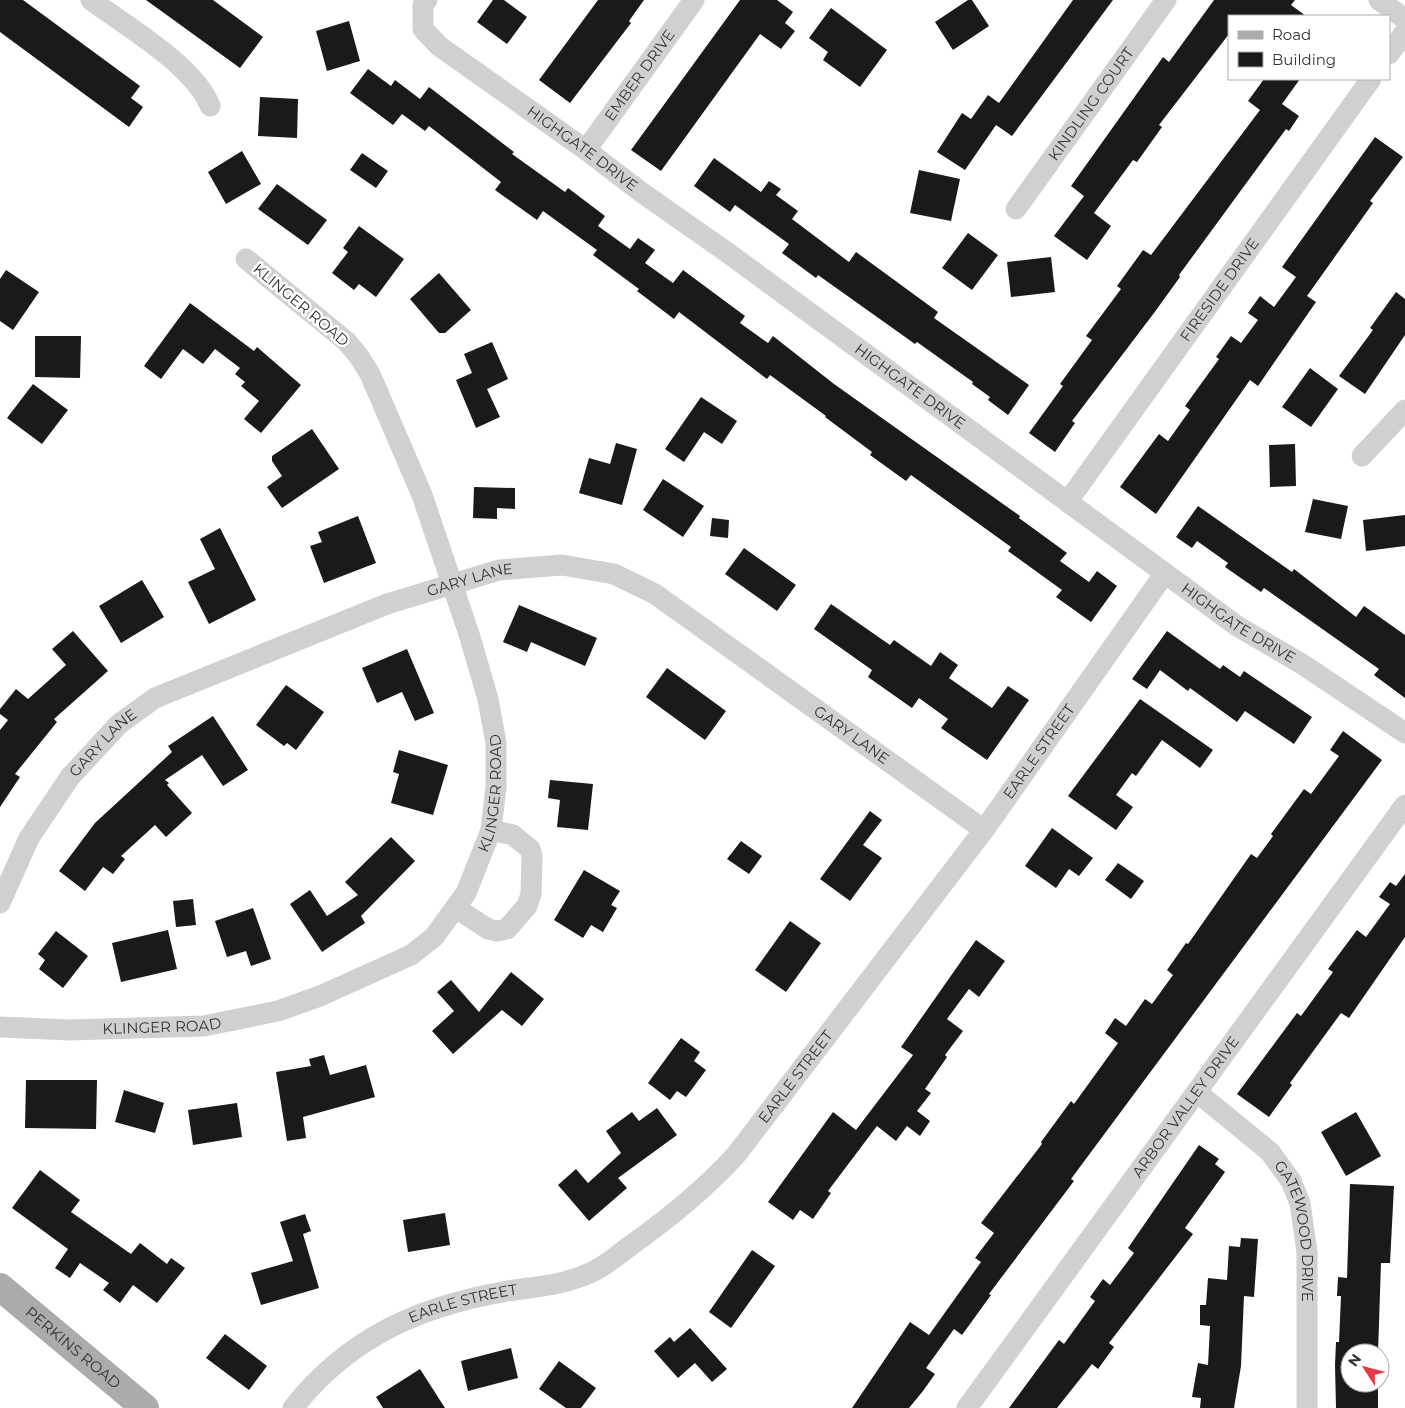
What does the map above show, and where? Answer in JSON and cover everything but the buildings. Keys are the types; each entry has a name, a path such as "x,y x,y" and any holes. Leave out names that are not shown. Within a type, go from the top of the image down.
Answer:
{"main road":[{"name":"PERKINS ROAD","path":"0,1287 145,1408"}],"street":[{"path":"91,0 170,58 195,80 210,106"},
{"name":"HIGHGATE DRIVE","path":"426,0 423,5 423,29 439,46 586,150 641,192 1068,500 1237,626 1302,664 1405,733"},
{"name":"EMBER DRIVE","path":"586,150 694,0"},
{"name":"KINDLING COURT","path":"1016,209 1166,0"},
{"path":"1378,0 1405,19"},
{"path":"1390,53 1405,32"},
{"name":"FIRESIDE DRIVE","path":"1068,500 1370,80"},
{"name":"KLINGER ROAD","path":"0,1028 70,1030 204,1026 278,1011 320,996 411,955 434,937 466,893 491,830 496,786 496,742 488,699 422,496 370,374 346,341 246,259"},
{"path":"1362,456 1405,410"},
{"name":"GARY LANE","path":"0,903 29,838 70,777 120,724 155,698 387,604 499,570 562,565 614,574 655,594 984,830"},
{"name":"EARLE STREET","path":"293,1408 337,1361 371,1337 419,1314 506,1292 556,1286 594,1272 669,1218 708,1185 742,1147 984,830 1165,573"},
{"name":"ARBOR VALLEY DRIVE","path":"967,1408 1198,1093 1405,805"},
{"path":"456,908 488,929 497,931 507,929 527,906 531,894 532,856 530,849 514,836 491,830"},
{"name":"GATEWOOD DRIVE","path":"1198,1093 1270,1152 1286,1173 1300,1203 1308,1252 1307,1408"}]}
